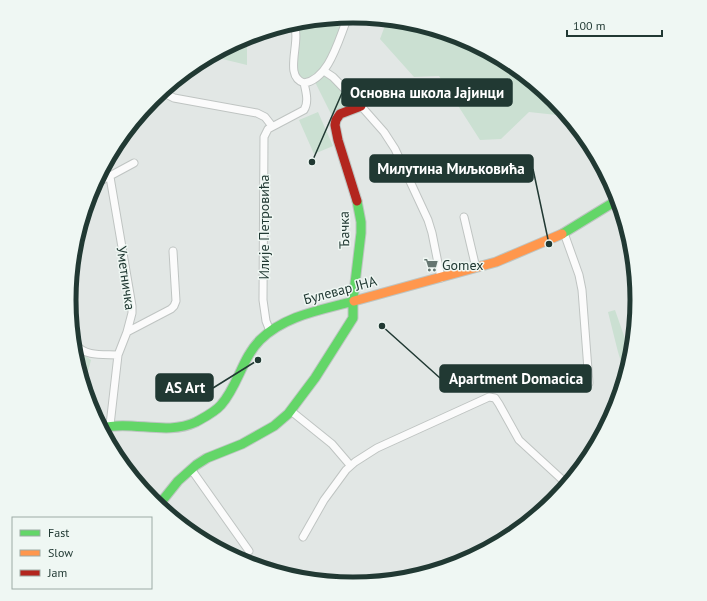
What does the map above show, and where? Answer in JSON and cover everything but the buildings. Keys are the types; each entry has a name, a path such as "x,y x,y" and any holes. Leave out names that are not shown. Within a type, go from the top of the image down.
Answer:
{"main road":[{"name":"Ђачка","path":"162,501 178,481 191,469 207,458 237,446 274,426 291,411 350,326 354,316 353,301 360,235 360,220 354,191 340,145 335,122 342,112 361,106"},
{"name":"Булевар ЈНА","path":"107,427 131,425 177,428 195,422 210,414 223,403 253,348 270,330 297,316 441,278 502,260 564,233 613,203"}],"street":[{"path":"304,83 314,80 324,71 345,23"},
{"path":"168,95 174,98 257,113 265,117 272,126 304,110 307,98 304,83 298,79 294,71 293,61 297,34 295,29"},
{"path":"324,71 361,106 384,132 395,149 404,165 428,220 441,278"},
{"name":"Илије Петровића","path":"270,330 266,321 263,300 264,143 265,134 272,126"},
{"path":"105,179 134,163"},
{"name":"Уметничка","path":"106,424 118,355 127,332 132,313 110,176"},
{"path":"464,217 476,268"},
{"path":"564,233 579,275 582,290 589,383"},
{"path":"127,332 164,313 174,306 176,301 173,251"},
{"path":"80,347 82,350 89,353 118,355"},
{"path":"303,537 324,500 350,465 377,448 489,397 492,397 499,404 519,440 564,481"},
{"path":"291,411 332,444 350,465"},
{"path":"191,469 249,551"}],"green space":[{"path":"345,23 324,65 309,79 302,78 297,72 295,29 317,25"},
{"path":"385,25 390,25 425,32 460,44 492,60 522,80 550,104 560,115 529,112 501,139 480,140 439,76 414,77 380,39"},
{"path":"247,44 247,65 219,58"},
{"path":"324,71 361,106 335,122 314,80"},
{"path":"318,112 333,146 314,154 299,120"},
{"path":"615,310 628,346 623,368 618,352 608,312"},
{"path":"80,352 91,360 87,377"}],"traffic: fast":[{"path":"162,501 178,481 196,465 207,458 242,444 274,426 288,414 315,378 353,318 353,300 361,233 361,222 357,201"},
{"path":"562,234 613,203"},
{"path":"107,427 125,426 173,428 196,422 219,408 232,389 244,363 254,347 270,332 304,314 354,301"}],"traffic: slow":[{"path":"354,301 496,262 562,234"}],"traffic: jam":[{"path":"357,201 338,140 335,125 340,114 361,106"}],"place":[{"name":"Основна школа Јајинци","path":"312,162"},
{"name":"Милутина Миљковића","path":"549,244"},
{"name":"Gomex","path":"431,265"},
{"name":"Apartment Domacica","path":"382,326"},
{"name":"AS Art","path":"258,360"}]}
